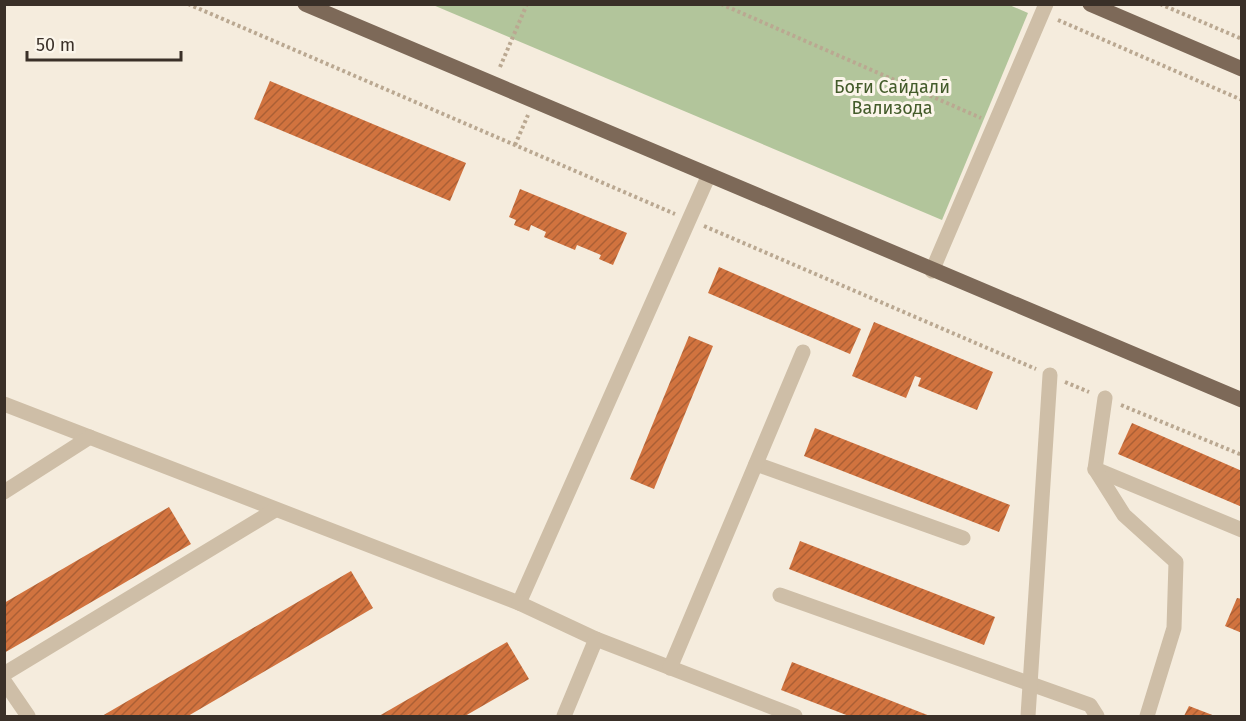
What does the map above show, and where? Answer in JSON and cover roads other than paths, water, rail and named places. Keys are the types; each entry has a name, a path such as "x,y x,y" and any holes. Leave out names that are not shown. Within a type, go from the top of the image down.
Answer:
{"main road":[{"path":"305,4 708,177 1242,400"},
{"path":"1090,4 1242,69"}],"street":[{"path":"932,271 1044,9"},
{"path":"519,603 708,177"},
{"path":"670,668 803,352"},
{"path":"1028,717 1050,375"},
{"path":"1105,398 1095,469 1124,515 1176,562 1174,628 1147,717"},
{"path":"4,404 519,603 596,639 779,714 795,717"},
{"path":"4,492 90,437"},
{"path":"756,464 963,538"},
{"path":"1095,469 1242,530"},
{"path":"4,674 275,510"},
{"path":"780,595 1090,705 1097,717"},
{"path":"564,717 596,639"},
{"path":"4,681 28,717"}],"park label":[{"name":"Боғи Сайдалӣ Вализода","path":"892,97"}]}
